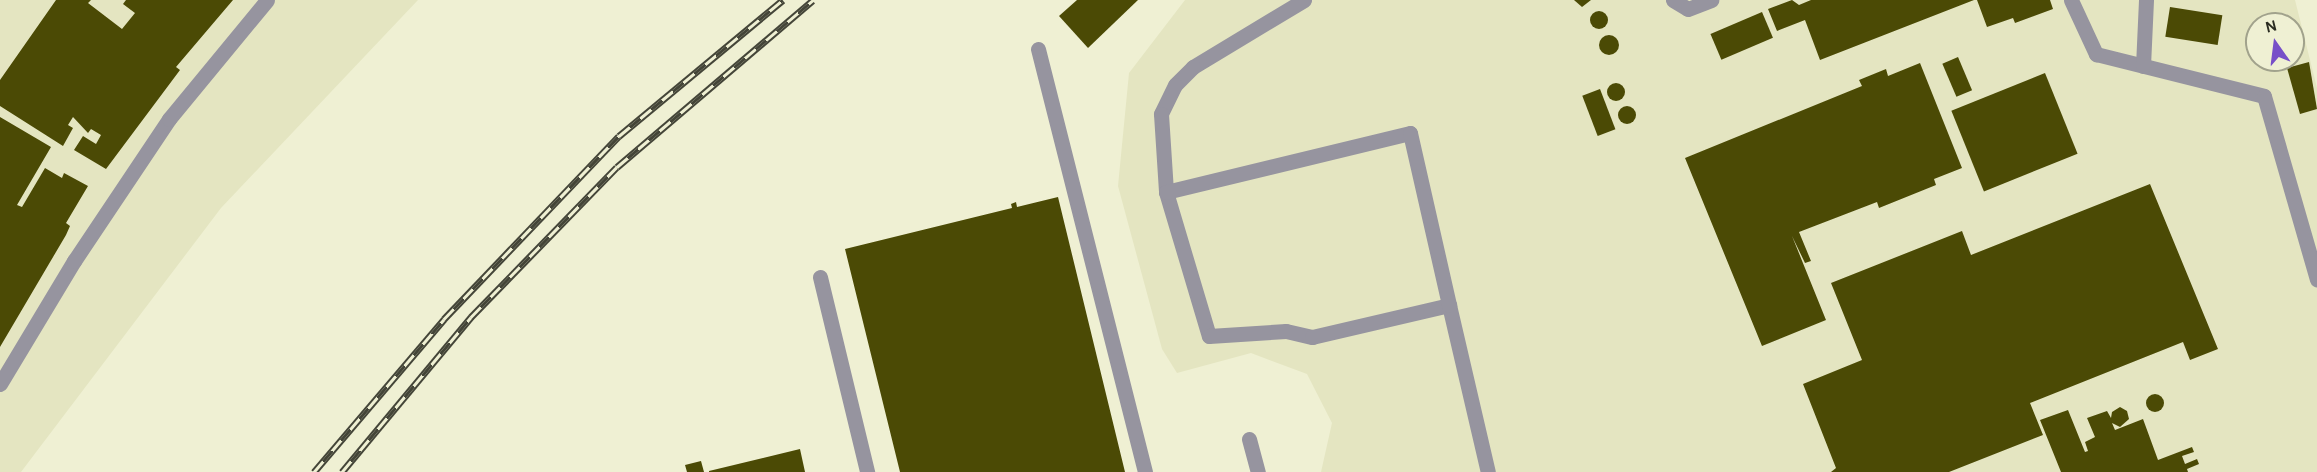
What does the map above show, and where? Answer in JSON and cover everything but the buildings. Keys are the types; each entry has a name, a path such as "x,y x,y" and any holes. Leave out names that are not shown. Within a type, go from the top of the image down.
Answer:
{"street":[{"path":"0,384 74,261 169,119 267,0"},
{"path":"1304,0 1193,67 1175,85 1161,114 1166,192 1209,336 1286,331 1312,337 1449,305"},
{"path":"1673,0 1688,9 1711,0"},
{"path":"2071,0 2096,54 2265,96 2317,280"},
{"path":"2143,66 2146,0"},
{"path":"1038,49 1145,472"},
{"path":"1166,192 1410,133 1488,472"},
{"path":"820,277 867,472"},
{"path":"1249,439 1258,472"}],"shaded area":[{"path":"0,0 418,0 221,208 21,472 0,472"},
{"path":"1185,0 2295,0 2298,12 2245,12 2245,72 2305,72 2305,40 2317,88 2317,472 1321,472 1332,423 1307,374 1251,353 1177,373 1162,349 1118,186 1129,73"}],"railway":[{"path":"314,472 444,319 619,136 783,0"},
{"path":"342,472 471,317 617,167 813,0"}]}
